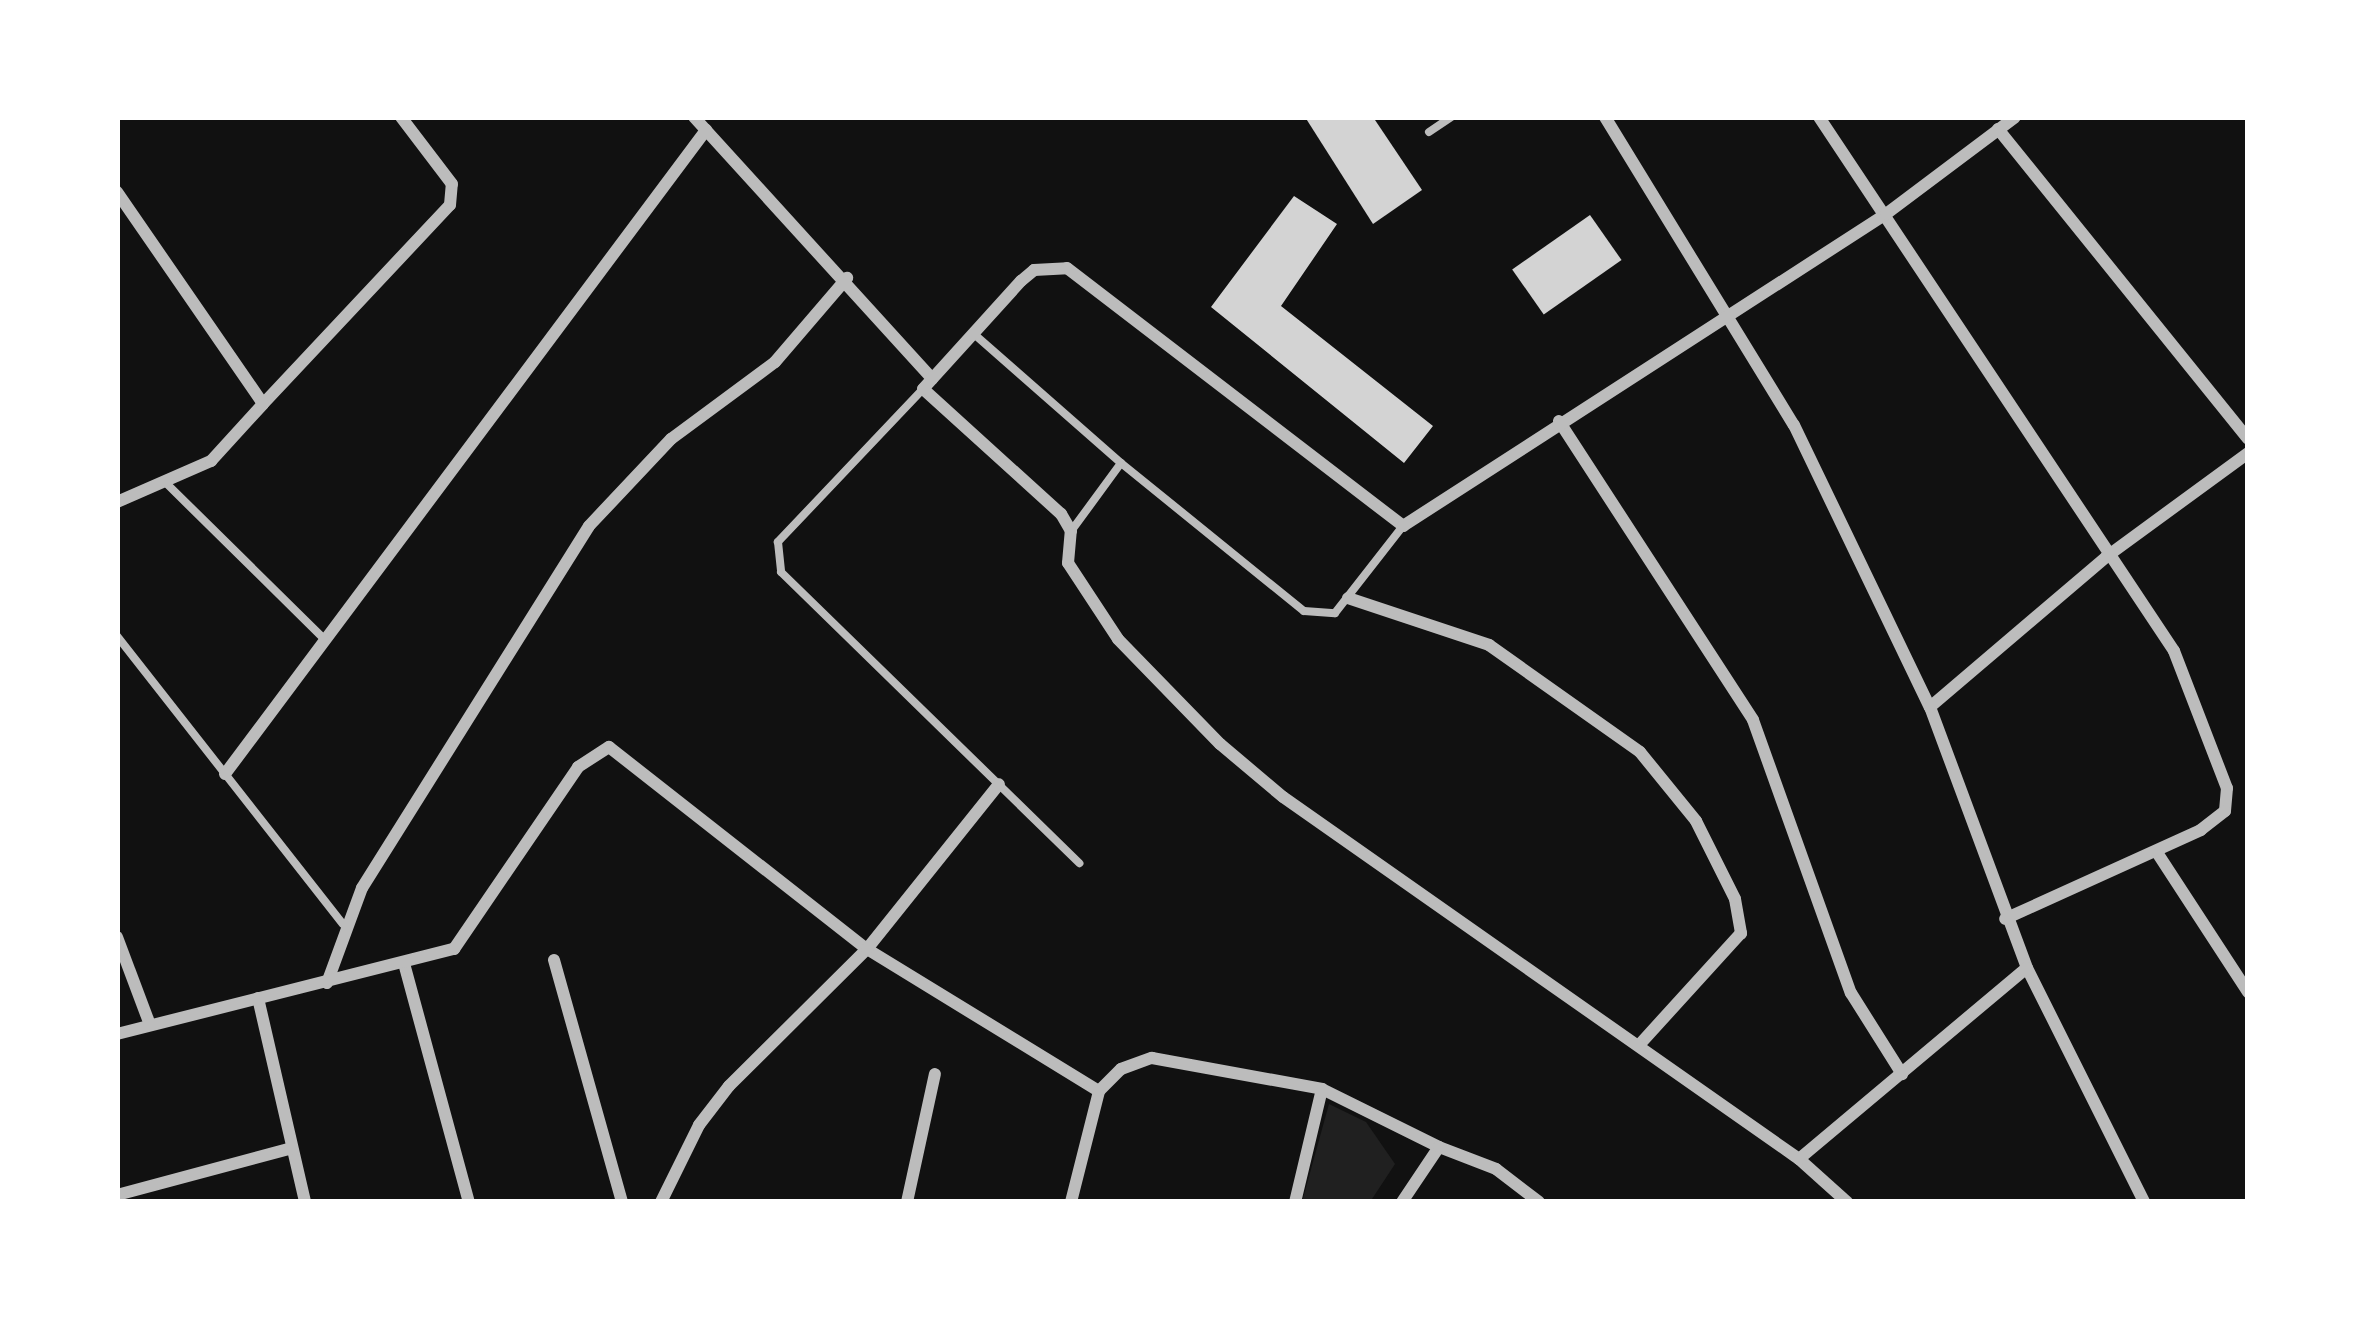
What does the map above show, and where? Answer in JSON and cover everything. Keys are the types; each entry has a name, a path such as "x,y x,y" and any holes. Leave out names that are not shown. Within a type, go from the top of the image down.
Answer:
{"street":[{"path":"117,502 211,461 454,196 401,117"},
{"path":"694,117 847,278 927,384 1071,531 1068,563 1107,622 1220,744 1283,797 1799,1159 1847,1202"},
{"path":"1605,117 1728,310 1930,707 2005,919 2144,1202"},
{"path":"1819,117 2184,669 2227,788 2222,815 2158,854 2005,919"},
{"path":"927,384 1034,271 1067,268 1403,526 1728,310 1886,214 2014,117"},
{"path":"1998,129 2248,440"},
{"path":"225,774 706,130"},
{"path":"117,192 263,404"},
{"path":"327,983 343,924 448,742 589,526 670,439 775,362 847,278"},
{"path":"1559,421 1753,720 1851,992 1902,1074"},
{"path":"1930,707 2106,557 2248,453"},
{"path":"1348,598 1508,657 1640,752 1696,821 1735,899 1741,933 1639,1046"},
{"path":"117,1034 405,967 454,949 578,767 609,747 867,950 1099,1091"},
{"path":"661,1202 698,1125 729,1086 867,950 999,784"},
{"path":"2158,854 2248,992"},
{"path":"117,937 150,1025"},
{"path":"554,960 622,1202"},
{"path":"405,967 469,1202"},
{"path":"1799,1159 2027,968"},
{"path":"258,998 304,1202"},
{"path":"1071,1202 1099,1091 1120,1069 1152,1058 1322,1090 1496,1169 1539,1202"},
{"path":"907,1202 935,1074"},
{"path":"1294,1202 1322,1090"},
{"path":"1402,1202 1439,1147"},
{"path":"117,1195 292,1148"}],"lane":[{"path":"1429,132 1451,117"},
{"path":"973,333 1121,463 1304,611 1335,613 1403,526"},
{"path":"927,384 778,542 781,572 1079,862"},
{"path":"1071,531 1121,463"},
{"path":"163,480 323,638"},
{"path":"117,636 343,924"}],"shaded area":[{"path":"1329,1104 1366,1122 1395,1164 1370,1202 1302,1202"}],"building":[{"path":"1305,117 1373,117 1422,190 1373,224"},
{"path":"1294,196 1337,224 1281,306 1433,426 1404,463 1211,307"},
{"path":"1590,215 1622,260 1544,315 1512,269"}]}
